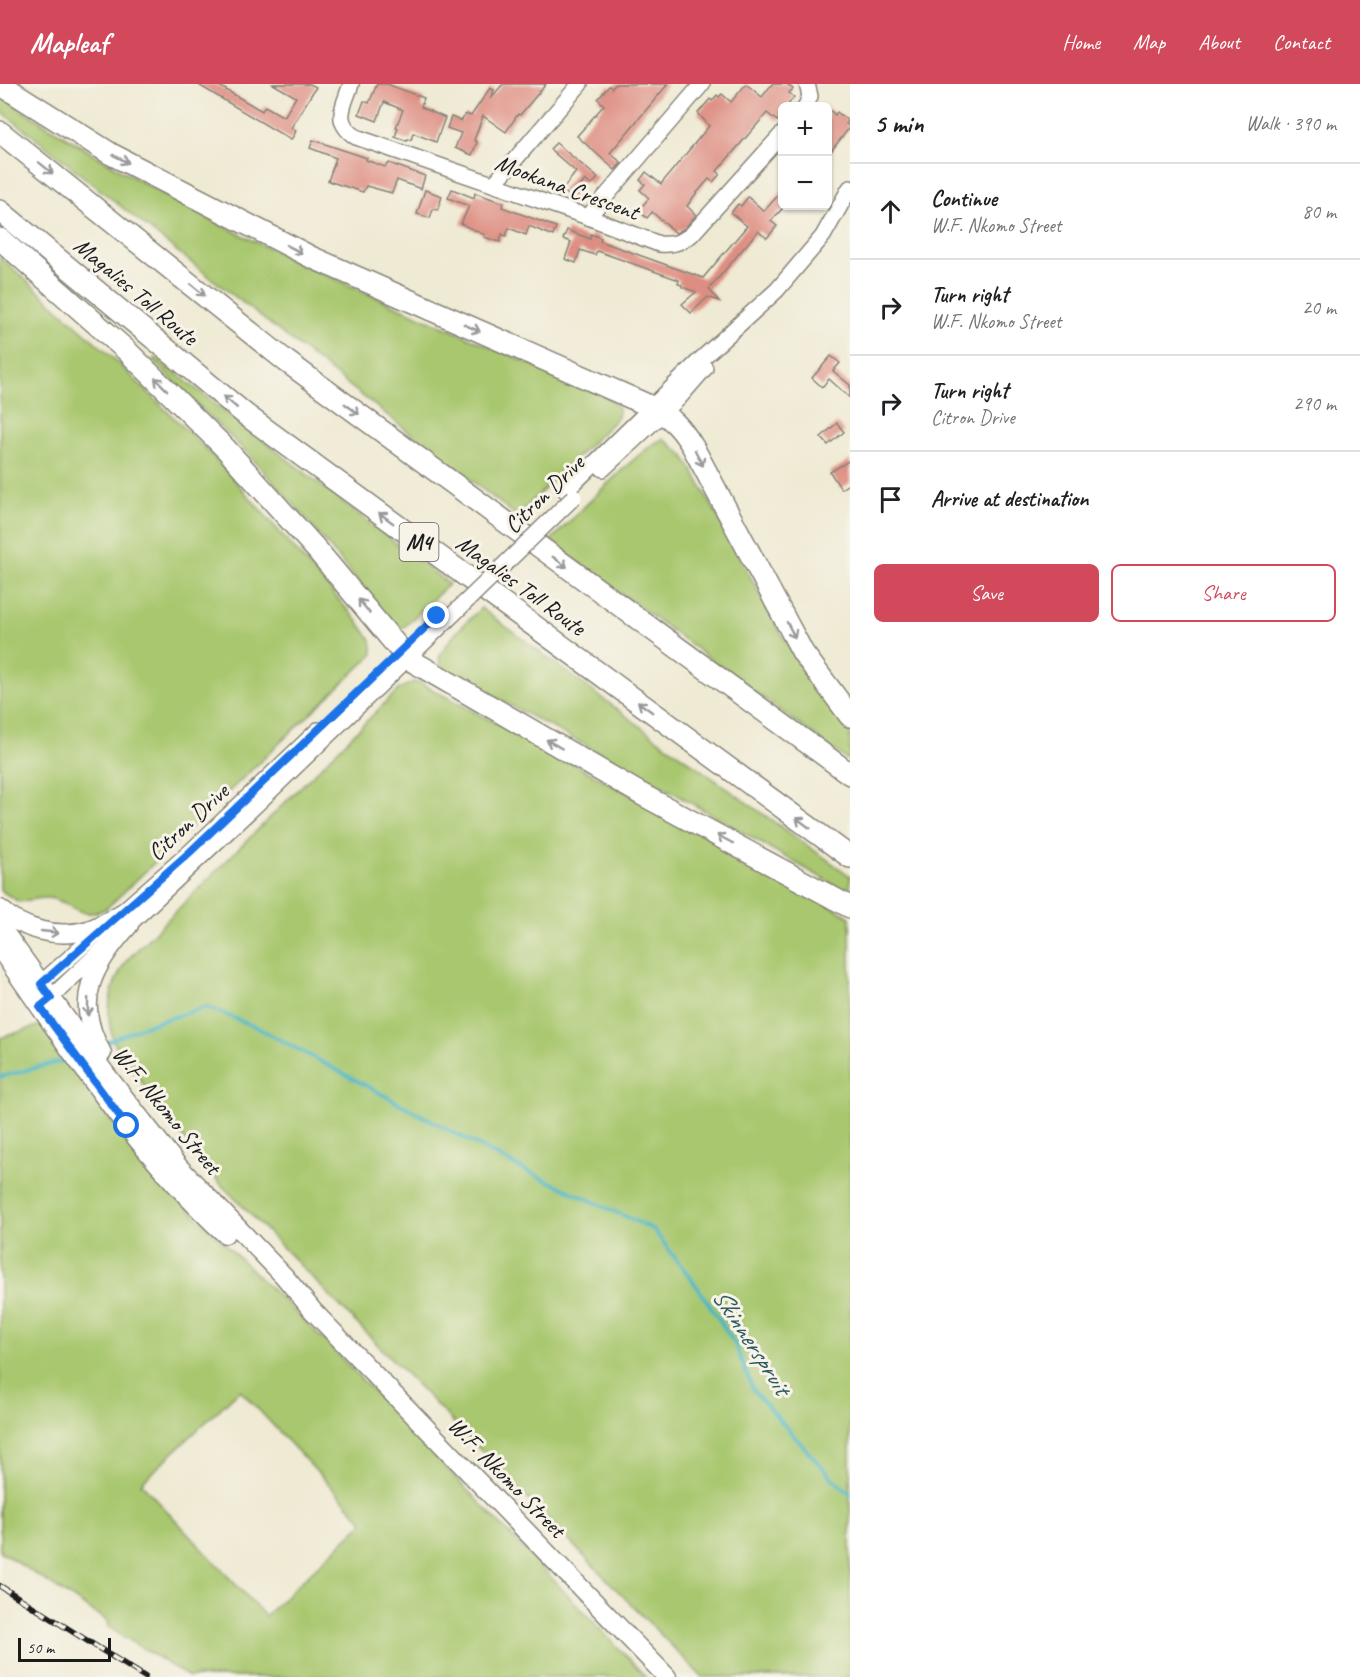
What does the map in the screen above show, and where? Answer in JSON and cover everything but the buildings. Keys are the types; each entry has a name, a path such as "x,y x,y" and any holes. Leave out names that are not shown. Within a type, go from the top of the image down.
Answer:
{"highway":[{"path":"0,84 111,154 311,257 658,410 681,427 803,653 850,716"},
{"name":"Magalies Toll Route","path":"0,132 286,361 850,774"},
{"name":"Magalies Toll Route","path":"0,211 246,415 850,857"},
{"path":"0,238 126,350 226,449 310,542 404,655 641,794 850,907"}],"main road":[{"path":"0,909 23,926 40,931 62,933 88,930 126,919"},
{"path":"126,919 95,969 88,1004 88,1020 92,1036 106,1060 178,1166"},
{"name":"W.F. Nkomo Street","path":"0,926 41,995 127,1126 167,1176 283,1289 313,1311"},
{"name":"W.F. Nkomo Street","path":"0,949 41,995 178,1166 284,1276 313,1311 668,1677"}],"street":[{"name":"Mookana Crescent","path":"351,84 341,115 342,124 356,136 659,244 670,245 682,242 700,227 778,140"},
{"path":"494,184 580,84"},
{"path":"588,217 702,84"},
{"path":"807,84 810,96 808,102"},
{"name":"Citron Drive","path":"41,995 258,803 404,655 658,410 810,252 845,203 850,188"}],"green space":[{"path":"0,96 95,155 192,210 347,284 610,399 619,411 618,417 517,516 193,264 0,110"},
{"path":"0,257 111,356 215,458 360,624 371,640 373,654 107,908 97,912 82,912 48,898 19,902 0,890"},
{"path":"156,358 449,584 404,627 399,628 394,625 296,507 247,453 153,361"},
{"path":"664,439 682,454 689,464 782,635 813,684 850,732 850,762 550,541 624,468 654,444"},
{"path":"481,608 645,730 850,876 850,894 658,784 448,672 441,665 439,658 443,650 452,637"},
{"path":"413,682 420,683 647,803 850,917 850,1677 702,1677 210,1173 117,1049 110,1026 110,1003 115,981 127,960 399,689"},
{"path":"41,1025 128,1144 163,1184 325,1341 646,1677 189,1677 108,1627 109,1622 0,1551 0,1038","holes":["240,1390 364,1522 265,1616 141,1483"]}],"waterway":[{"name":"Skinnerspruit","path":"107,1042 144,1026 207,1007 258,1028 524,1170 653,1229 701,1292 735,1344 753,1390 829,1475 850,1494"},
{"path":"0,1077 62,1061"}],"railway":[{"path":"0,1586 145,1677"}],"route":[{"path":"127,1126 40,1007 51,998 41,984 190,852 437,616"}]}
